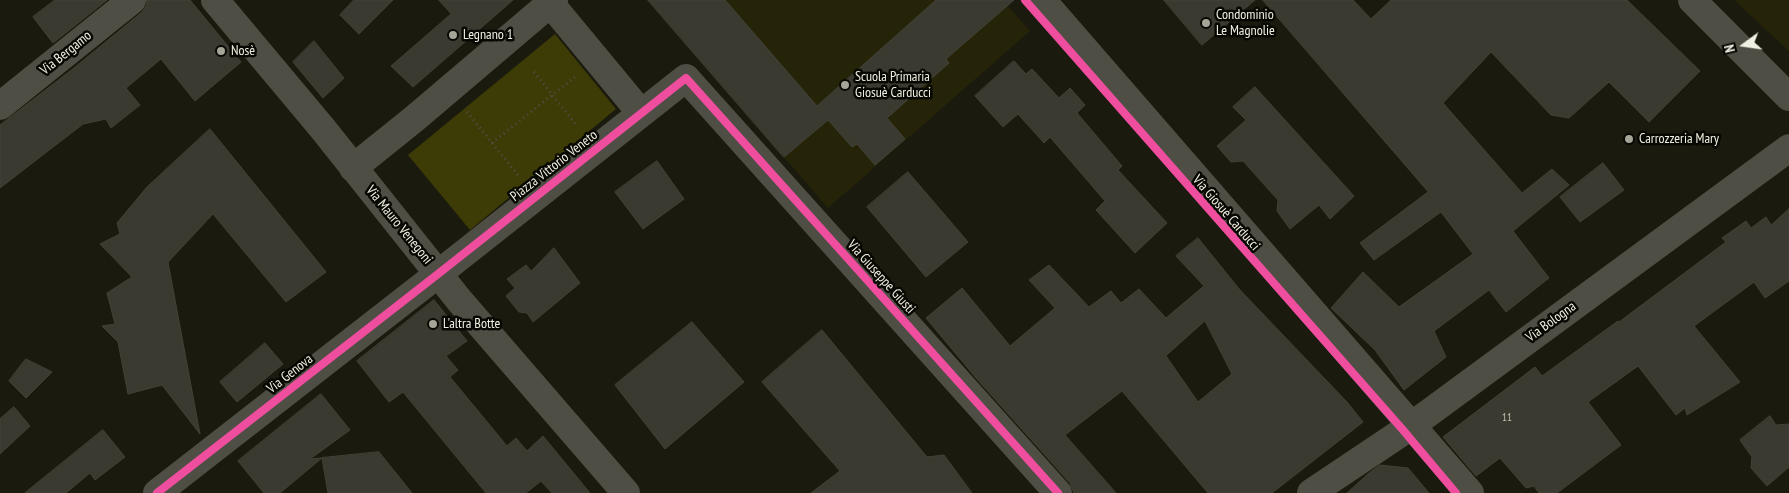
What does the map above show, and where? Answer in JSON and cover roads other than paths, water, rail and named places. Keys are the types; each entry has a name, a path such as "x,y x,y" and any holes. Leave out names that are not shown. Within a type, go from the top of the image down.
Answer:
{"street":[{"name":"Via Bergamo","path":"0,106 132,0"},
{"name":"Via Mauro Venegoni","path":"215,0 282,78 438,274 626,493"},
{"name":"Via Giosuè Carducci","path":"1042,0 1470,493"},
{"path":"1692,0 1789,97"},
{"path":"353,168 552,2 641,113"},
{"name":"Piazza Vittorio Veneto","path":"438,274 686,78"},
{"name":"Via Giuseppe Giusti","path":"686,78 1058,493"},
{"name":"Via Bologna","path":"1311,493 1411,426 1789,148"},
{"name":"Via Genova","path":"157,493 438,274"}],"place":[{"name":"Condominio Le Magnolie","path":"1206,23"},
{"name":"Legnano 1","path":"453,35"},
{"name":"Nosè","path":"221,51"},
{"name":"Scuola Primaria Giosuè Carducci","path":"845,85"},
{"name":"Carrozzeria Mary","path":"1629,139"},
{"name":"L'altra Botte","path":"433,324"}]}
